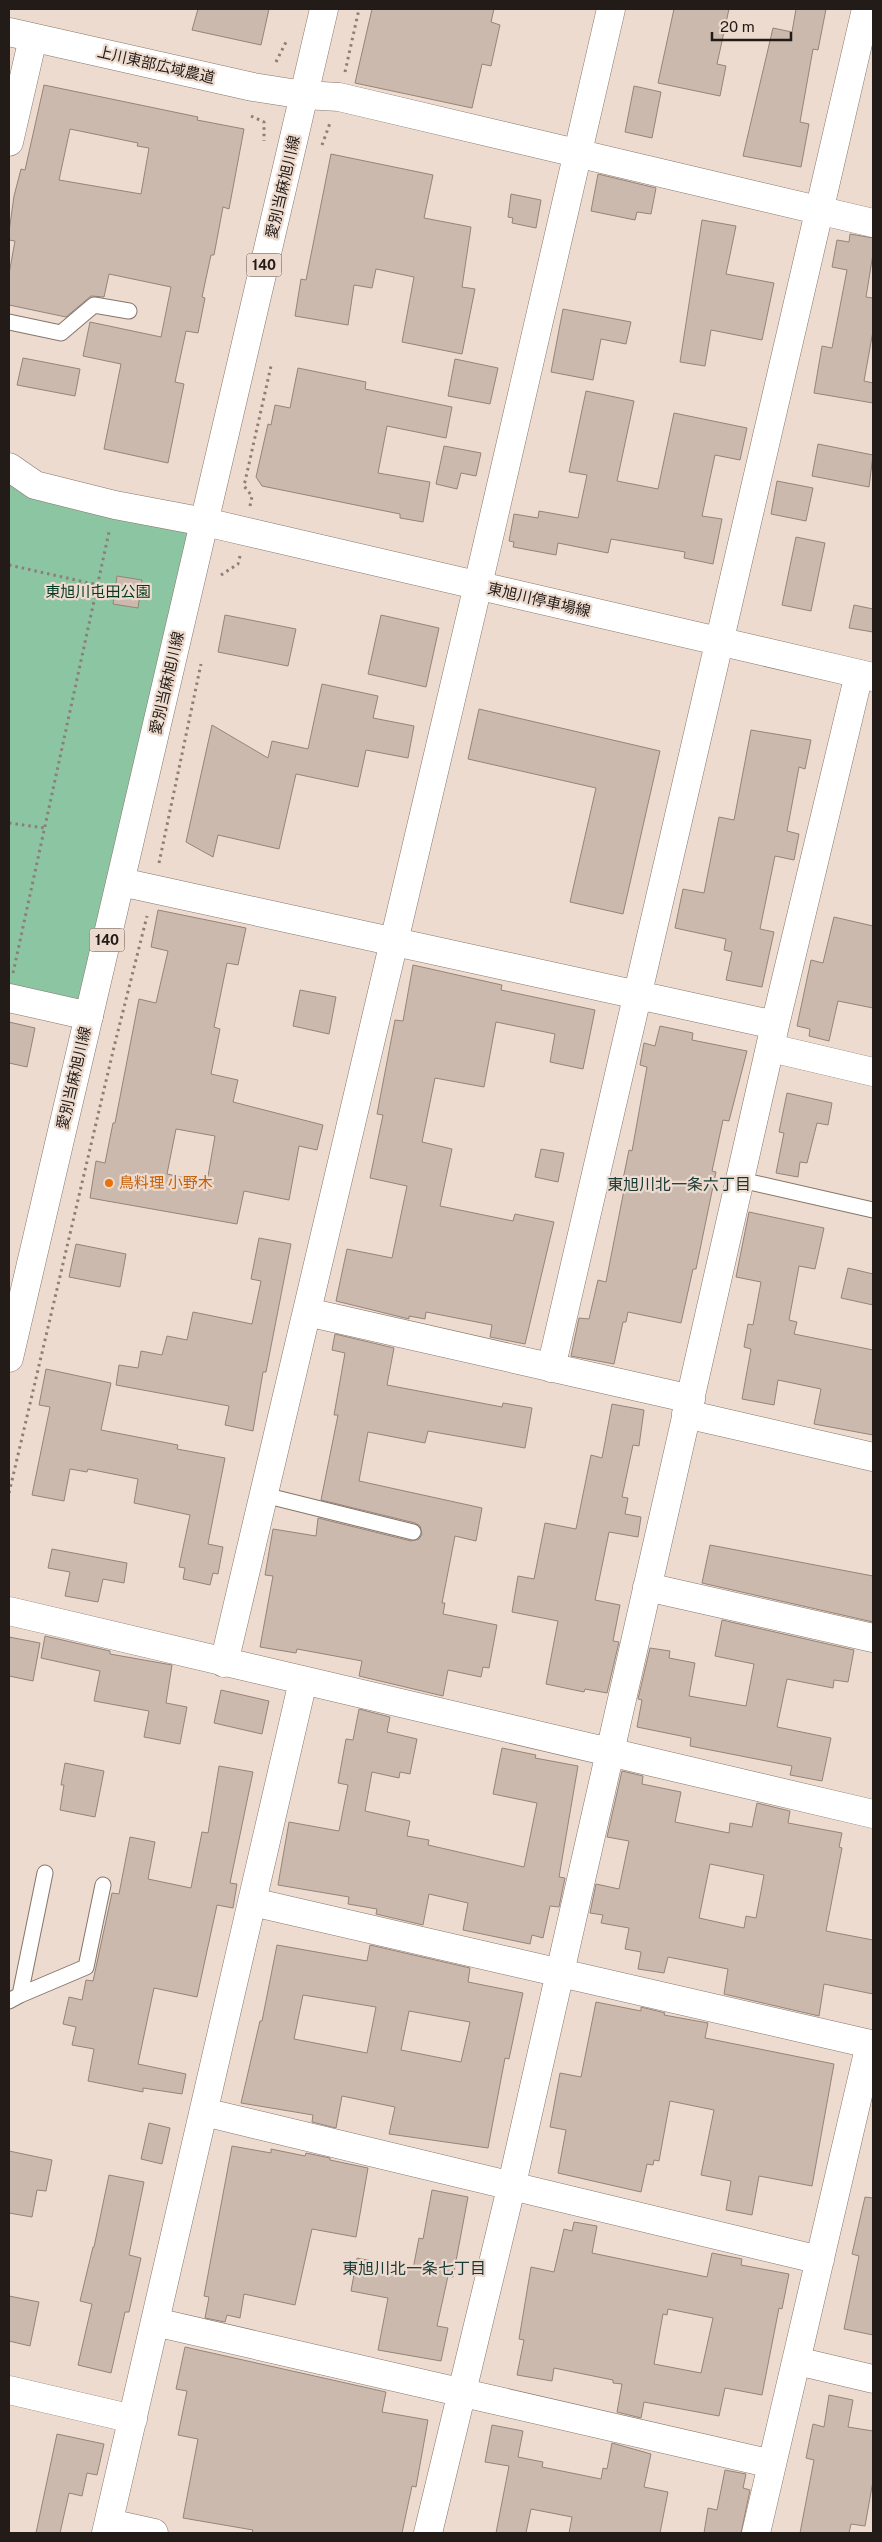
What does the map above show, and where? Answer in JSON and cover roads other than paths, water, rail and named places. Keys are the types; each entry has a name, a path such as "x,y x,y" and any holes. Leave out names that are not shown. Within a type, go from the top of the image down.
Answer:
{"street":[{"name":"愛別当麻旭川線","path":"9,1358 324,9"},
{"path":"224,1663 478,585 611,9"},
{"path":"551,1368 866,9"},
{"name":"上川東部広域農道","path":"21,35 253,87 304,95 339,97 873,223"},
{"path":"9,142 21,35"},
{"name":"東旭川停車場線","path":"9,467 35,485 115,505 245,531 866,676"},
{"path":"428,2533 512,2184 773,1036 866,676"},
{"path":"121,882 638,996 773,1036 873,1072"},
{"path":"11,987 89,1016"},
{"path":"307,1312 551,1368 873,1458"},
{"path":"647,1587 873,1638"},
{"path":"9,1611 873,1814"},
{"path":"154,2533 108,2528 303,1681"},
{"path":"252,1902 870,2044 756,2533"},
{"path":"204,2112 512,2184 820,2260"},
{"path":"155,2322 772,2464"},
{"path":"797,2361 873,2379"},
{"path":"9,2390 133,2419"}],"lane":[{"path":"9,322 62,333 94,305 129,311"},
{"path":"741,1180 873,1210"},
{"path":"264,1494 412,1532"},
{"path":"14,1998 45,1873"},
{"path":"14,1998 86,1968 103,1885"}],"place":[{"name":"鳥料理 小野木","path":"109,1183"}],"district":[{"name":"東旭川北一条六丁目","path":"679,1184"},
{"name":"東旭川北一条七丁目","path":"414,2268"}],"park label":[{"name":"東旭川屯田公園","path":"98,592"}]}
